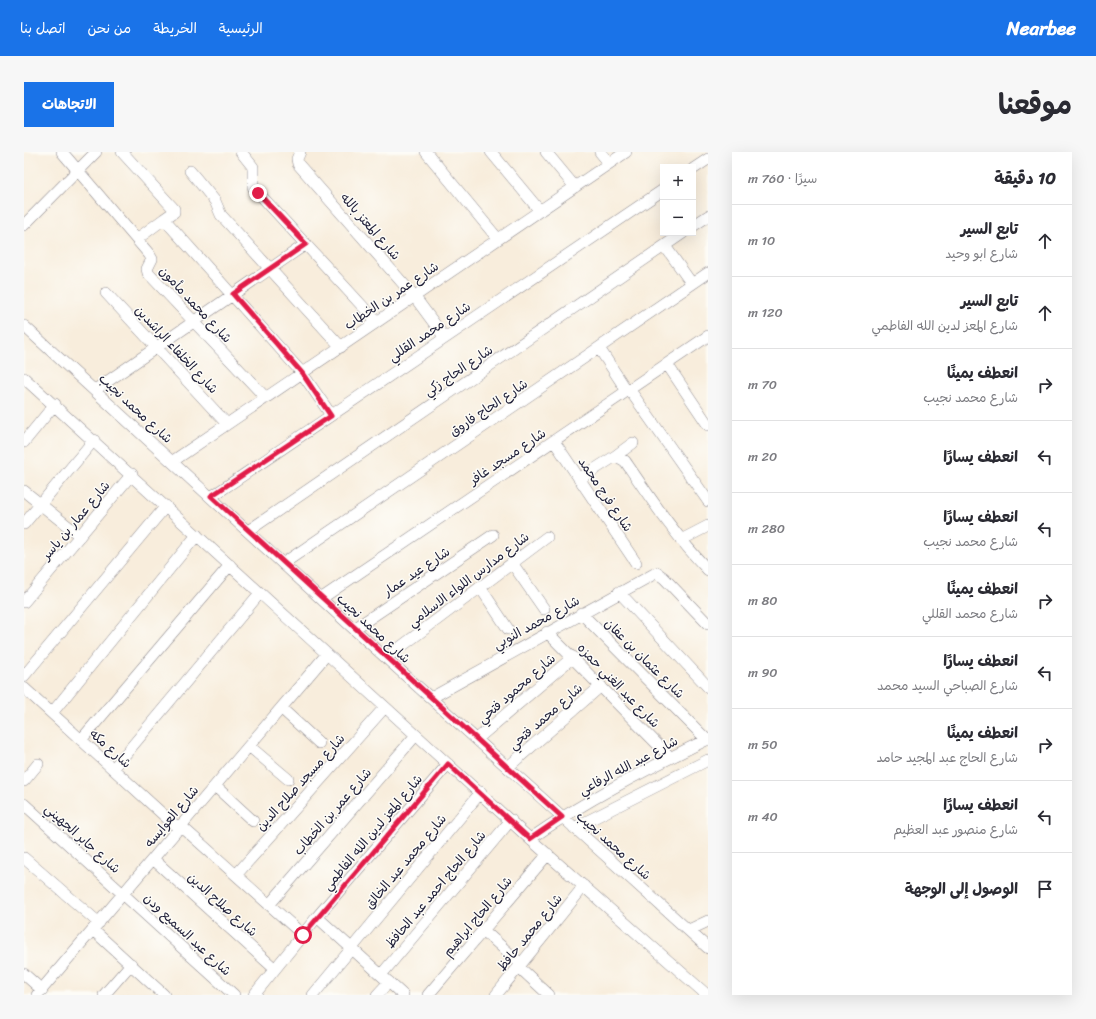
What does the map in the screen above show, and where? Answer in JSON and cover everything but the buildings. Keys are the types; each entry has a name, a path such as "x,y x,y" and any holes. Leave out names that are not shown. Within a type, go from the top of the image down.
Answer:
{"street":[{"name":"شارع محمد مأمون","path":"62,152 152,258 147,272 266,398"},
{"path":"24,225 96,152"},
{"path":"122,152 174,209 174,212 137,239"},
{"path":"241,152 253,167 253,186 377,322"},
{"name":"شارع المعتز بالله","path":"300,152 297,159 298,164 414,296 445,338"},
{"path":"426,152 498,239"},
{"path":"491,152 540,211"},
{"path":"546,152 575,187"},
{"path":"600,152 609,163"},
{"name":"شارع عمر بن الخطاب","path":"173,461 626,152"},
{"path":"696,167 708,159"},
{"path":"190,171 215,201 221,215 341,347"},
{"name":"شارع محمد القللي","path":"211,496 660,192"},
{"path":"696,224 708,216"},
{"path":"164,220 233,294 302,373 331,416"},
{"name":"شارع الحاج زكي","path":"248,531 680,236"},
{"path":"96,390 306,244"},
{"path":"665,246 692,284"},
{"name":"شارع الحاج فاروق","path":"284,563 708,273"},
{"name":"شارع الخلفاء الراشدين","path":"106,293 227,424"},
{"name":"شارع محمد نجيب","path":"24,326 96,390 354,629 708,948"},
{"name":"شارع مسجد غافر","path":"322,598 628,390 667,364 706,341"},
{"path":"599,348 708,501"},
{"path":"667,364 708,425"},
{"path":"24,378 132,474 385,708 480,792 530,839 707,995"},
{"path":"24,442 55,404"},
{"path":"24,524 94,440"},
{"name":"شارع فرج محمد","path":"554,441 636,563"},
{"path":"580,479 616,456 633,442"},
{"path":"616,456 625,461 681,540 708,570"},
{"name":"شارع عمار بن ياسر","path":"24,602 132,474"},
{"path":"24,491 80,536"},
{"path":"24,676 166,506"},
{"path":"681,540 708,526"},
{"path":"52,713 197,535"},
{"name":"شارع عيد عمار","path":"354,629 493,535"},
{"name":"شارع مدارس اللواء الاسلامي","path":"386,658 547,537"},
{"path":"512,563 544,609"},
{"path":"81,740 230,565"},
{"name":"شارع محمد النوبي","path":"431,698 650,575 657,574 664,578 708,624"},
{"path":"480,587 508,629"},
{"path":"619,592 708,687"},
{"path":"113,769 260,593"},
{"name":"شارع عثمان بن عفان","path":"581,613 707,739"},
{"name":"شارع عبد الغني حمزه","path":"547,632 670,757"},
{"name":"شارع العوايسه","path":"40,992 327,654"},
{"name":"شارع محمود فتحي","path":"477,739 573,658"},
{"name":"شارع محمد فتحي","path":"508,767 601,686"},
{"name":"شارع مكه","path":"24,688 113,769 303,935"},
{"path":"281,708 319,743"},
{"name":"شارع مسجد صلاح الدين","path":"236,875 385,708"},
{"name":"شارع عمر بن الخطاب","path":"269,905 416,735"},
{"name":"شارع عبد الله الرفاعي","path":"530,839 562,817 670,757 707,739"},
{"path":"249,746 288,779"},
{"path":"574,828 708,760"},
{"path":"24,781 38,764"},
{"name":"شارع المعز لدين الله الفاطمي","path":"254,995 317,917 448,764"},
{"path":"215,786 253,821"},
{"name":"شارع محمد عبد الخالق","path":"313,995 480,792"},
{"name":"شارع جابر الجهيني","path":"24,804 124,894"},
{"name":"شارع الحاج احمد عبد الحافظ","path":"377,995 385,979 510,820"},
{"name":"شارع الحاج ابراهيم","path":"428,995 548,854"},
{"path":"24,858 96,926 131,964 164,995"},
{"name":"شارع صلاح الدين","path":"153,859 275,969"},
{"name":"شارع محمد حافظ","path":"496,995 584,886"},
{"name":"شارع عبد السميع ودن","path":"124,894 234,995"},
{"path":"317,917 403,995"},
{"path":"689,930 708,921"},
{"path":"483,930 549,995"},
{"path":"104,995 131,964"},
{"path":"24,974 40,992"}],"route":[{"path":"258,193 306,244 233,294 302,373 331,416 211,496 354,629 562,817 530,839 448,764 303,935"}]}
